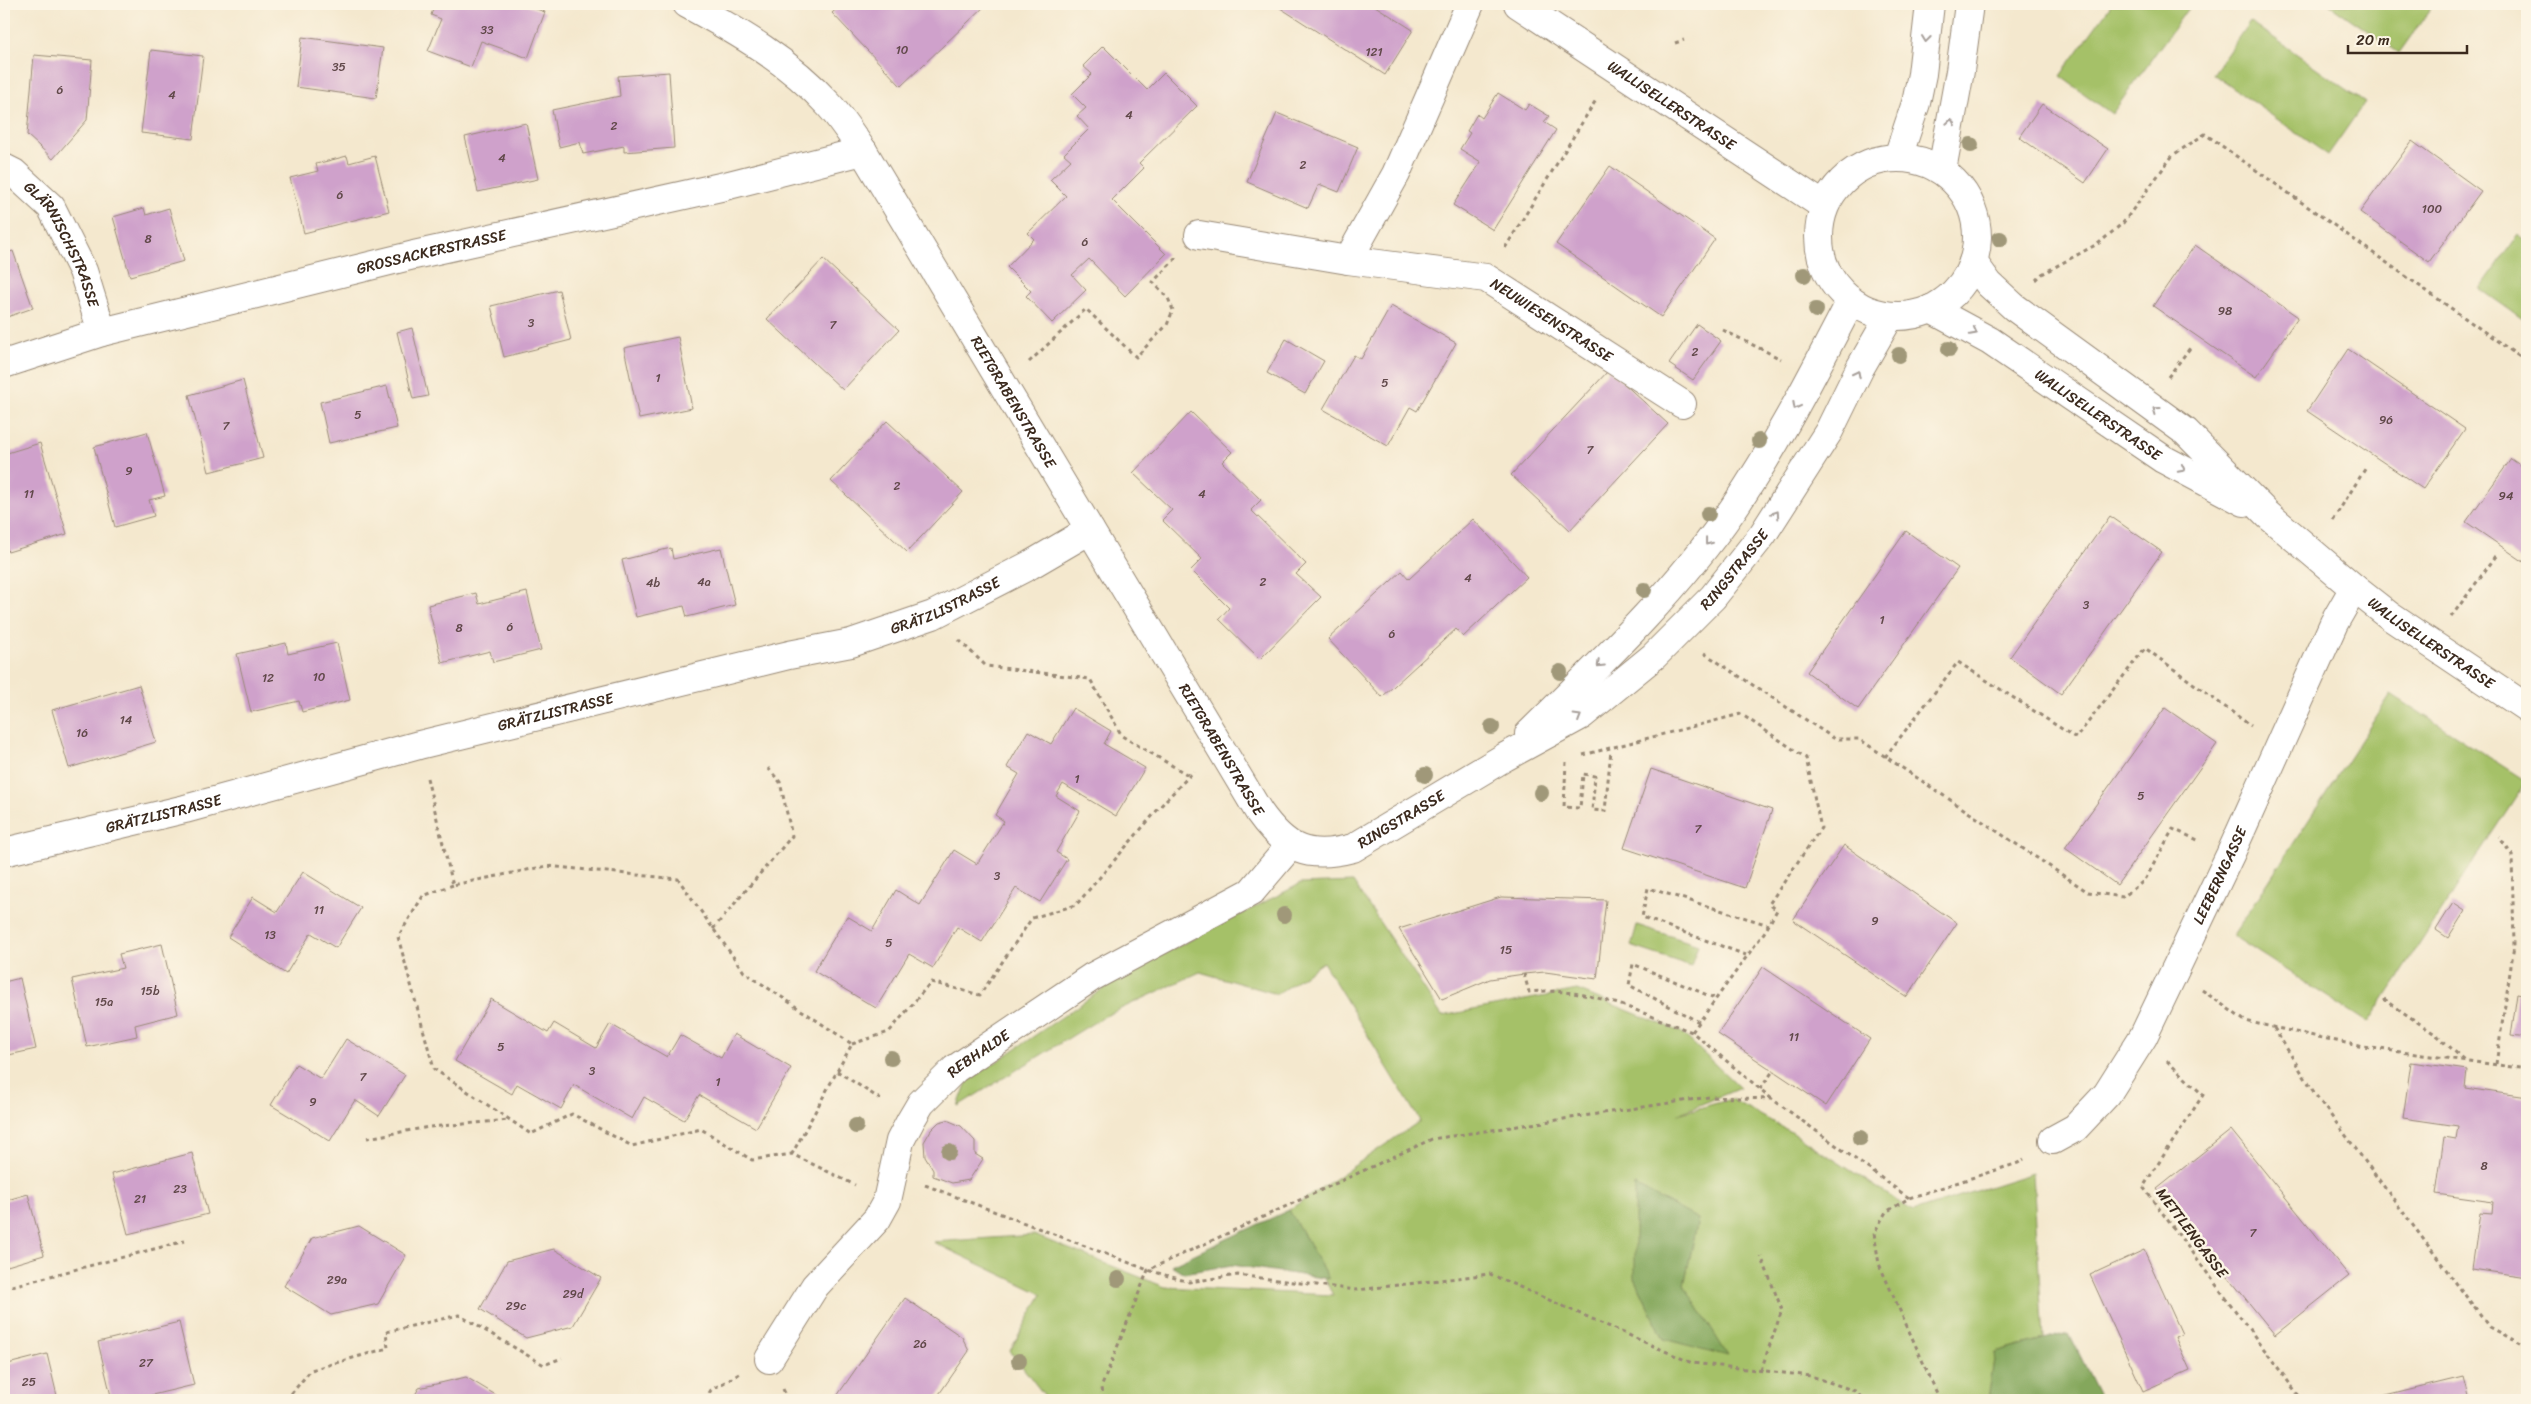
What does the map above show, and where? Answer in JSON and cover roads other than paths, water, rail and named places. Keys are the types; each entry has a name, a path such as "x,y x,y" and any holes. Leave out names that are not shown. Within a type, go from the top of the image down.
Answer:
{"street":[{"name":"RIETGRABENSTRASSE","path":"687,4 751,40 792,70 830,106 863,151 1259,812 1272,830 1290,846"},
{"path":"1348,260 1396,174 1470,4"},
{"name":"WALLISELLERSTRASSE","path":"1518,4 1824,206"},
{"path":"1898,157 1916,103 1922,74 1930,4"},
{"path":"1942,170 1960,71 1969,4"},
{"name":"GROSSACKERSTRASSE","path":"4,364 102,332 414,255 725,186 863,151"},
{"path":"1898,157 1921,160 1942,170 1957,184 1969,201 1976,221 1977,242 1973,262 1964,281 1949,297 1931,309 1911,315 1890,316 1869,311 1850,301 1832,282 1821,258 1819,232 1824,206 1837,187 1854,171 1875,161 1898,157"},
{"name":"GLÄRNISCHSTRASSE","path":"4,168 14,173 51,207 83,271 102,332"},
{"name":"NEUWIESENSTRASSE","path":"1199,235 1348,260 1486,278 1682,404"},
{"name":"WALLISELLERSTRASSE","path":"1973,262 1989,284 2014,308 2186,432 2268,515 2354,588 2391,617 2527,708"},
{"name":"RINGSTRASSE","path":"1504,757 1632,632 1686,571 1732,511 1765,461 1794,410 1850,301"},
{"name":"WALLISELLERSTRASSE","path":"1931,309 1990,341 2163,459 2268,515"},
{"name":"RINGSTRASSE","path":"1290,846 1306,852 1320,854 1333,854 1353,848 1504,757 1582,715 1654,656 1713,597 1763,534 1829,431 1860,368 1890,316"},
{"name":"GRÄTZLISTRASSE","path":"4,852 185,809 419,745 789,655 851,643 934,615 1030,565 1090,530"},
{"name":"LEEBERNGASSE","path":"2053,1140 2075,1128 2107,1094 2143,1037 2230,855 2334,623 2354,588"},
{"name":"REBHALDE","path":"769,1359 815,1286 877,1219 886,1201 900,1141 921,1103 955,1069 1092,977 1251,892 1290,846"}]}
